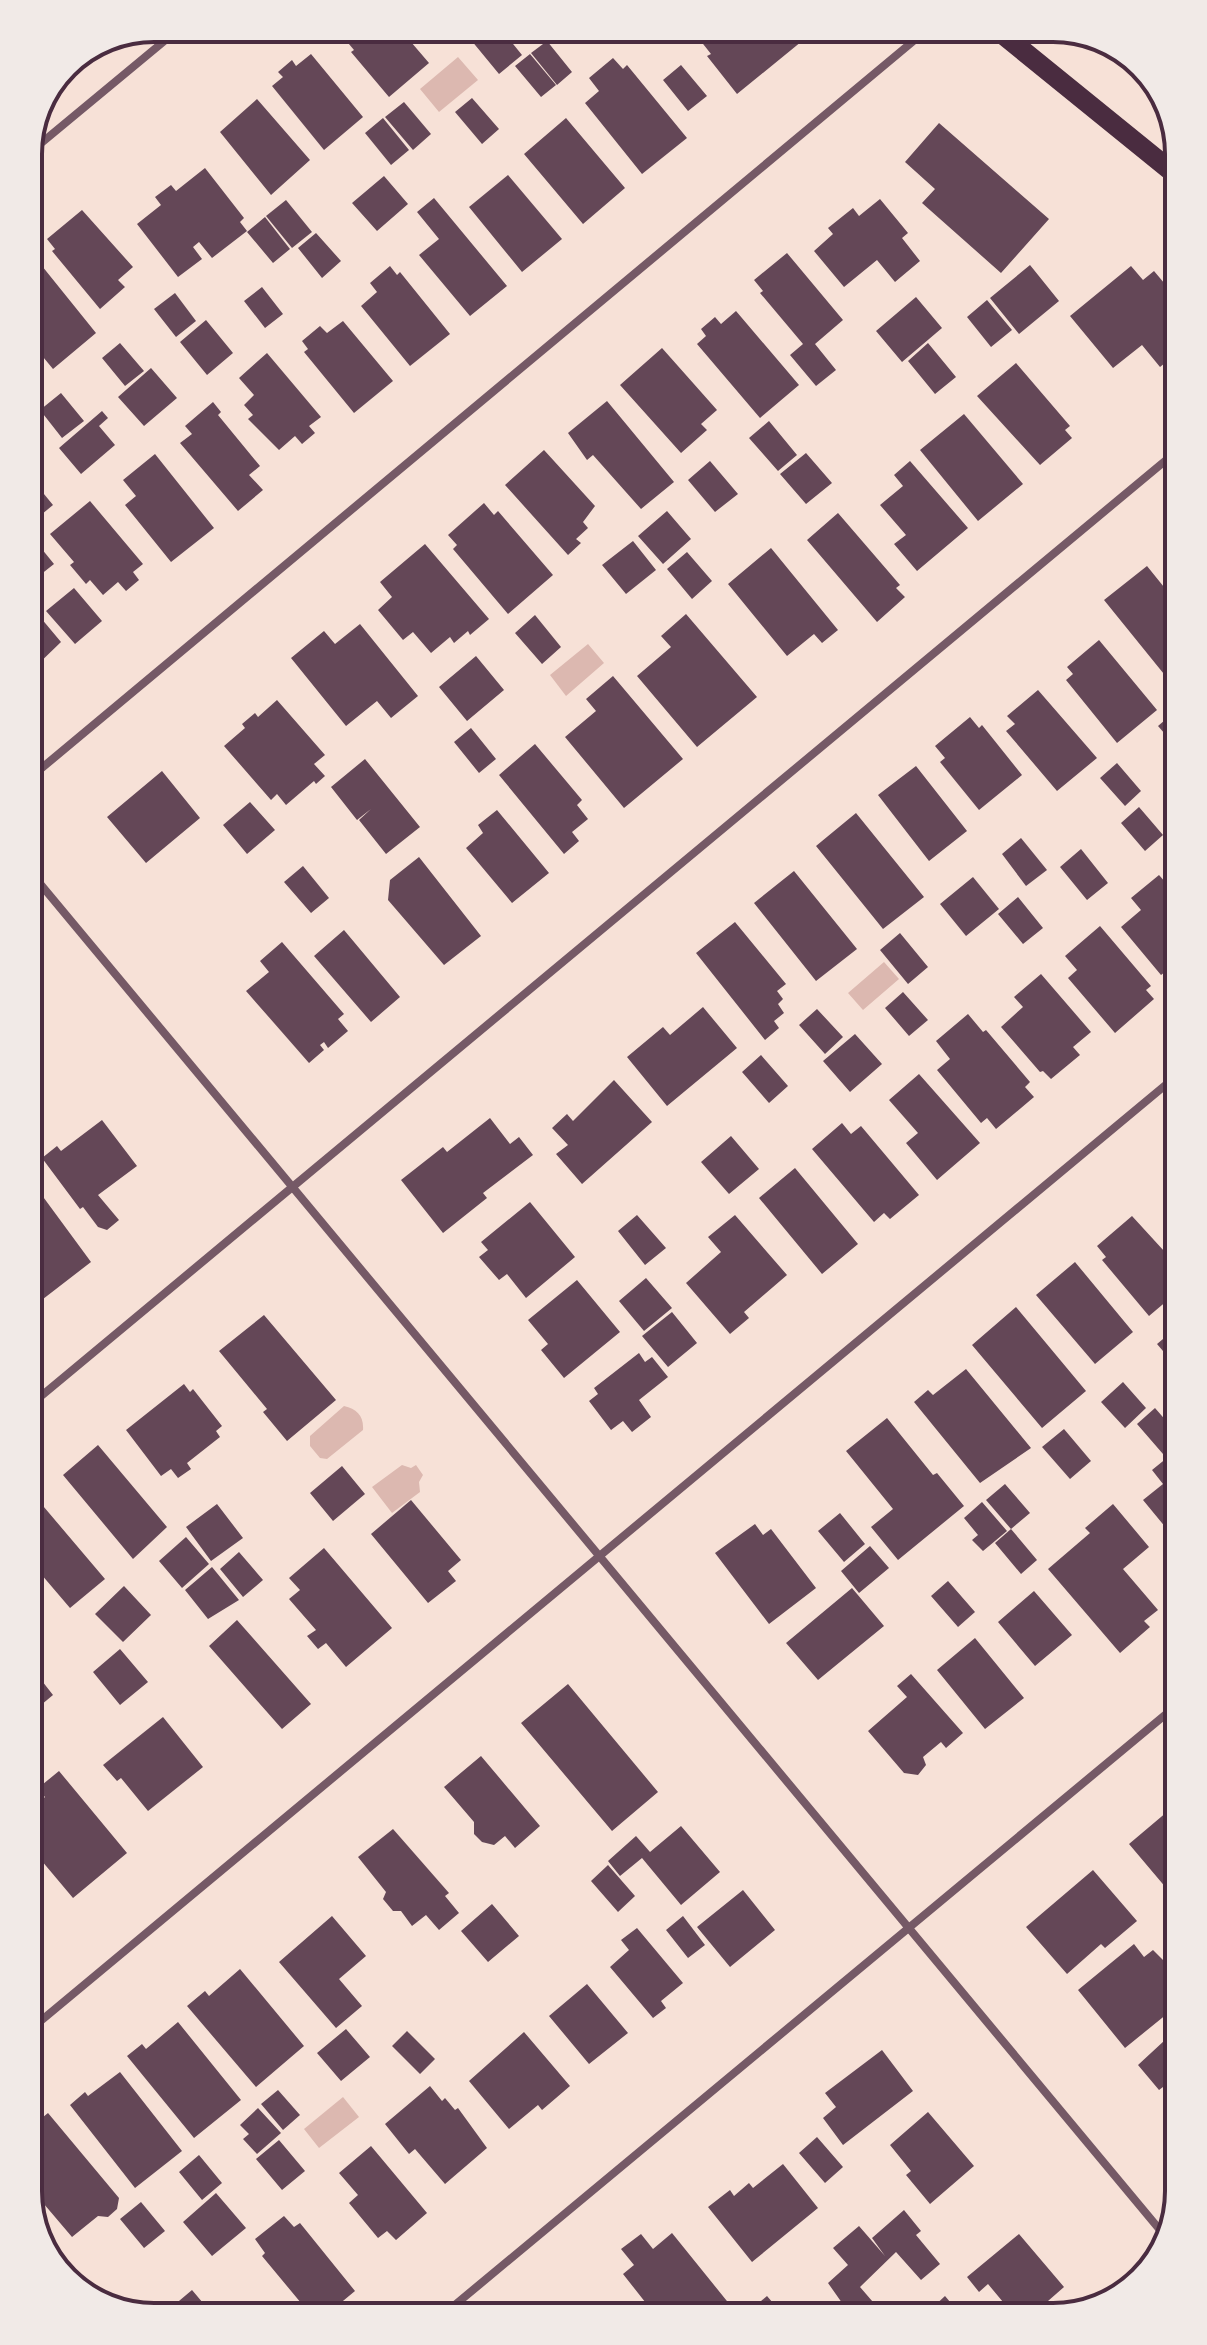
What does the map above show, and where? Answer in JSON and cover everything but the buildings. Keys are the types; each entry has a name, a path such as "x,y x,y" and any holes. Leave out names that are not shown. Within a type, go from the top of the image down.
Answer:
{"main road":[{"path":"1012,42 1165,166"}],"street":[{"path":"43,142 163,42"},
{"path":"42,768 912,42"},
{"path":"42,1395 1165,461"},
{"path":"42,886 1158,2228"},
{"path":"42,2020 1165,1085"},
{"path":"457,2303 1165,1715"}],"shaded area":[{"path":"458,57 478,80 439,112 420,89"},
{"path":"588,644 604,663 566,696 550,675"},
{"path":"884,962 899,979 863,1010 848,993"},
{"path":"344,1406 359,1414 363,1430 327,1459 320,1458 310,1446 310,1436"},
{"path":"402,1465 411,1468 416,1465 423,1475 419,1482 420,1492 392,1513 372,1487"},
{"path":"343,2097 359,2117 319,2148 304,2129"}]}
